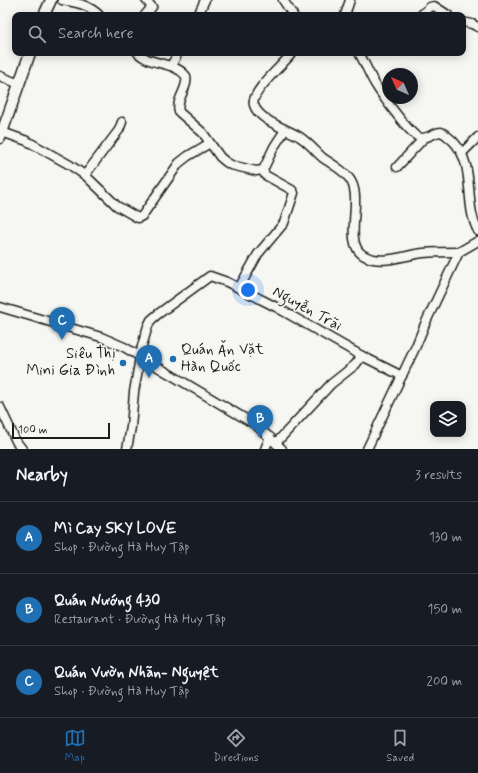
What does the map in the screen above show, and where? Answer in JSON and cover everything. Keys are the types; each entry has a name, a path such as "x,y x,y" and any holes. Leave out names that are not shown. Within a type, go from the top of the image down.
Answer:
{"main road":[{"path":"45,12 51,0"},
{"path":"1,135 29,56"}],"street":[{"path":"62,0 83,4 92,8 96,12"},
{"path":"146,0 152,7 147,12"},
{"path":"199,12 205,0"},
{"path":"283,0 291,12"},
{"path":"346,12 350,0"},
{"path":"425,12 434,6 443,12"},
{"path":"466,23 478,27"},
{"path":"142,56 145,59 171,66 183,73 187,79 178,103 179,112 203,133 220,158 231,165 256,171 263,170"},
{"path":"171,66 176,56"},
{"path":"289,56 268,78 253,101 254,107 268,120 302,138 322,157 345,173 352,182 355,197 354,241 357,249 364,256 383,259 421,253 459,252 478,241"},
{"path":"361,56 375,85 397,115 413,134 424,138"},
{"path":"0,76 19,84"},
{"path":"85,175 119,130 122,122"},
{"path":"263,170 274,147 285,130"},
{"path":"397,167 424,138 439,131 443,132 457,145 462,153 466,165 472,213 478,231"},
{"path":"1,135 37,146 66,162 85,175 117,206 138,218 140,218 180,164 188,156 210,144"},
{"path":"462,153 478,137"},
{"path":"239,288 258,254 284,223 294,194 292,190 265,175 263,170"},
{"path":"368,449 424,324 459,252"},
{"name":"Nguyễn Trãi","path":"141,356 145,332 151,320 210,276 216,277 276,307 362,356 402,376"},
{"path":"0,307 101,337 141,356 256,425 276,443"},
{"path":"127,449 131,427 134,392 141,356"},
{"path":"265,449 276,443 331,384 355,365 362,356"},
{"path":"0,407 16,441 22,449"}],"place":[{"name":"Quán Vườn Nhãn- Nguyệt","path":"62,340"},
{"name":"Quán Ăn Vặt Hàn Quốc","path":"173,359"},
{"name":"Siêu Thị Mini Gia Đình","path":"123,363"},
{"name":"Mì Cay SKY LOVE","path":"149,378"},
{"name":"Quán Nướng 430","path":"260,438"}]}
